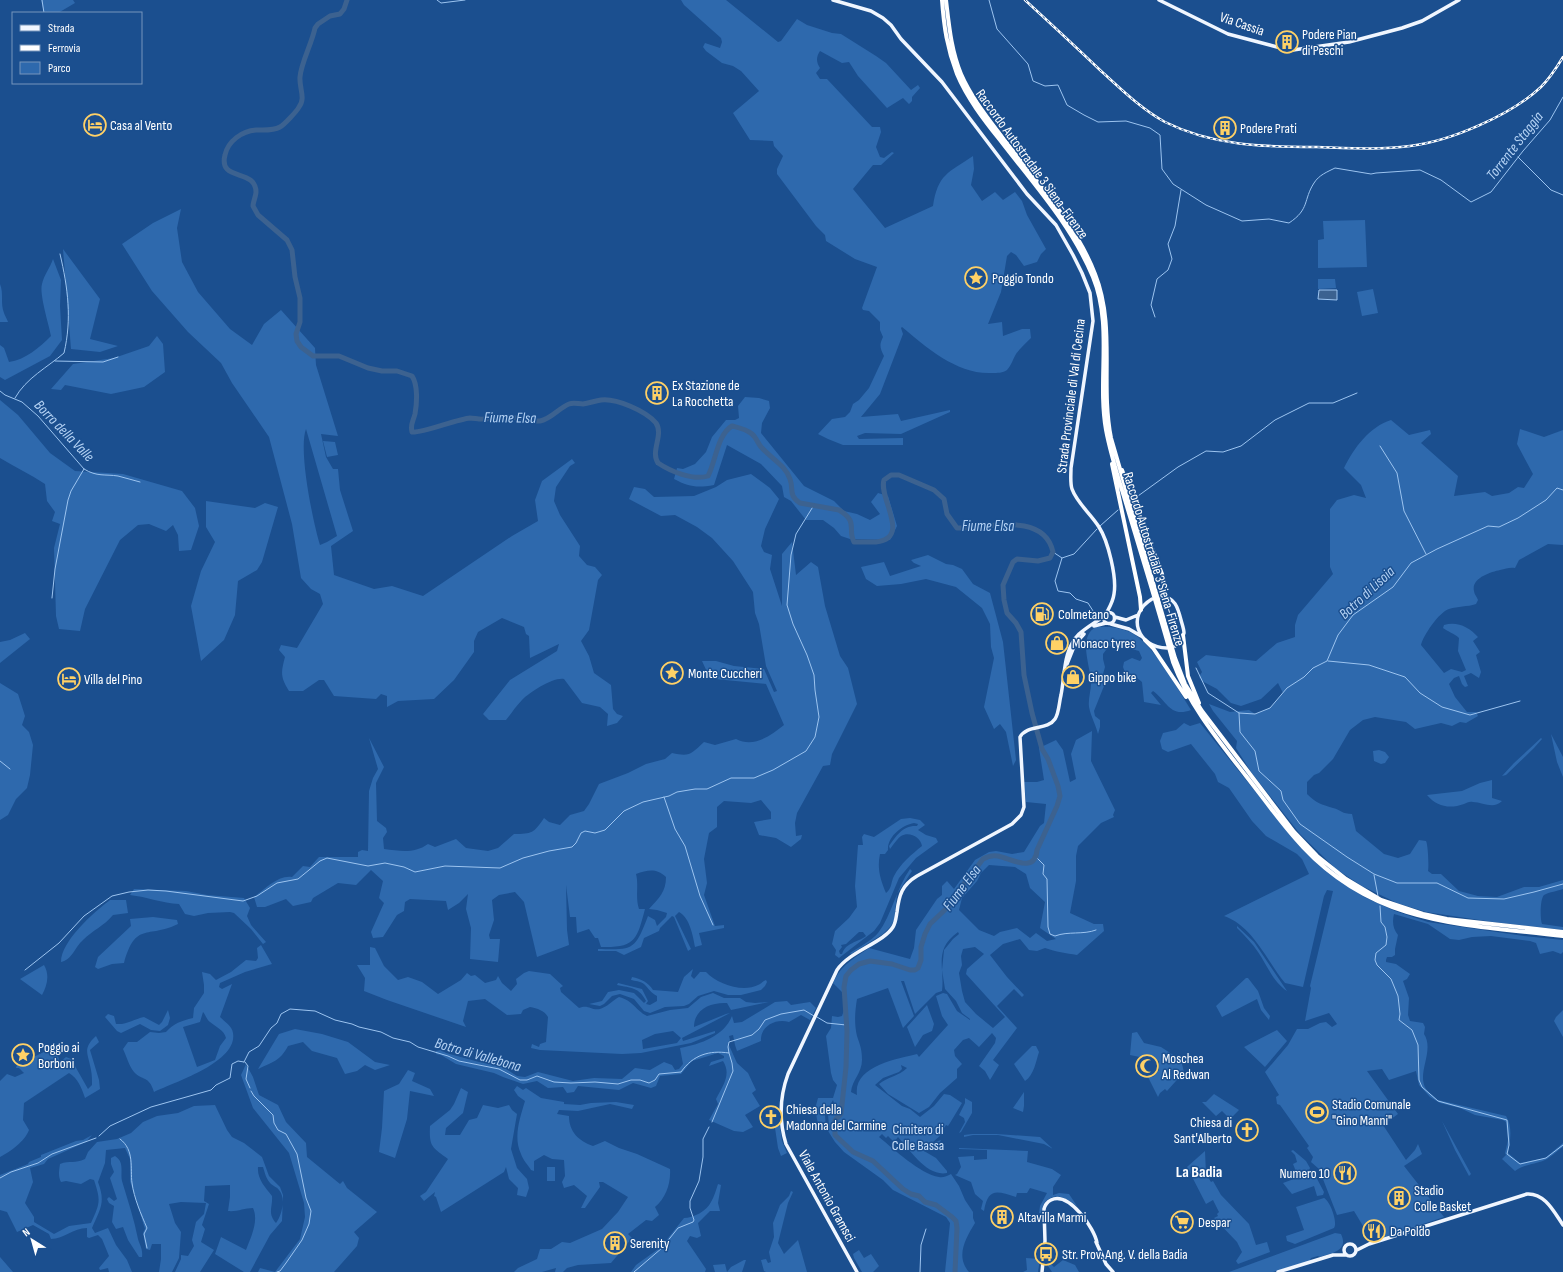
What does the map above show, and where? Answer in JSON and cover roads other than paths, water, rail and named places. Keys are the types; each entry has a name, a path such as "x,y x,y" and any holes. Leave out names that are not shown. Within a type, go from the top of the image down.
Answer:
{"highway":[{"name":"Raccordo Autostradale 3 Siena-Firenze","path":"942,0 945,36 958,75 968,95 987,123 1060,218 1076,242 1094,279 1099,297 1103,322 1104,349 1102,393 1104,417 1113,461 1177,672 1183,687 1194,706 1234,760 1304,848 1339,878 1366,896 1402,911 1426,918 1446,922 1563,936"},
{"name":"Raccordo Autostradale 3 Siena-Firenze","path":"946,0 950,36 954,54 961,74 971,93 990,121 1063,216 1079,241 1098,282 1105,313 1108,341 1106,408 1111,438 1177,663 1185,684 1198,707 1294,832 1309,849 1333,870 1367,892 1400,907 1437,918 1563,932"},
{"path":"1107,367 1109,374 1109,416 1113,440 1125,479 1162,574 1166,597"},
{"path":"1102,393 1100,405 1103,427 1140,597 1141,610"},
{"path":"1183,635 1188,676 1196,696 1208,716 1243,762 1246,770"},
{"path":"1144,639 1156,654 1200,719 1228,756 1234,760"}],"main road":[{"name":"Strada Provinciale di Val di Cecina","path":"833,0 871,11 891,25 942,82 1027,194 1056,225 1082,273 1090,293 1093,321 1071,468 1071,480 1072,489 1099,526 1103,535 1114,580 1112,603 1105,615"},
{"name":"Via Cassia","path":"1159,0 1228,34 1291,50 1346,43 1418,23 1460,0"},
{"path":"1160,597 1166,597 1173,601 1178,608 1183,628 1183,635 1175,646"},
{"path":"1065,673 1067,656 1074,640 1085,630 1109,613 1126,620 1138,614 1152,600"},
{"name":"Strada Provinciale di Val di Cecina","path":"1112,603 1114,616"},
{"path":"1138,614 1138,627 1144,639"},
{"path":"1105,615 1104,620 1106,623"},
{"path":"1111,624 1115,620 1114,616"},
{"path":"1065,673 1072,649 1077,641 1094,626 1106,623 1129,629 1155,646 1167,648"},
{"name":"Viale Antonio Gramsci","path":"857,1272 790,1154 786,1144 783,1131 781,1105 785,1082 834,974 840,965 852,955 886,934 893,927 896,919 900,894 907,883 1010,825 1020,817 1023,811 1024,803 1020,739 1022,734 1027,730 1048,725 1053,721 1057,715 1065,673"},
{"path":"1278,1272 1333,1255 1352,1256 1357,1250 1370,1244 1527,1194 1537,1195 1544,1199 1563,1225"},
{"path":"1042,1272 1044,1254 1043,1211 1048,1202 1054,1199 1063,1200 1074,1208 1084,1219 1106,1264 1112,1272"},
{"path":"1333,1255 1350,1243 1354,1245 1370,1244"},
{"path":"1354,1245 1357,1250"},
{"path":"1344,1247 1344,1251 1347,1255"}],"waterway":[{"path":"42,0 44,12"},
{"name":"Fiume Elsa","path":"347,0 344,9 340,14 330,16 318,24 315,28 301,71 300,81 302,100 296,112 280,127 268,130 246,132 236,138 229,145 225,155 224,163 227,169 250,180 254,185 256,192 253,206 258,215 287,240 292,250 295,277 300,298 300,322 296,334 297,341 301,347 313,356 339,356 368,368 382,371 397,371 412,376 415,384 417,400 411,429 412,432 422,431 470,418 483,419 510,417 540,421 548,418 571,403 583,404 601,400 615,401 638,410 656,423 659,433 655,453 658,463 675,472 689,476 708,476 720,442 727,430 732,426 747,431 754,436 761,447 788,474 793,495 796,500 800,503 839,510 849,518 854,542 876,542 886,539 892,533 893,525 883,488 884,480 891,475 899,475 934,490 944,499 947,514 957,528 998,525 1026,526 1038,531 1047,539 1053,552 1050,558 1038,561 1017,559 1013,562 1003,585 1007,613 1016,623 1021,632 1024,675 1032,713 1042,749 1048,759 1060,796 1035,857 1032,861 1027,863 1016,862 996,856 990,856 983,859 954,897 950,905 930,924 921,947 921,960 918,968 915,970 910,970 892,964 870,961 859,964 851,970 846,976 844,987 847,1031 846,1067 841,1114 835,1120 835,1135 853,1152 873,1161 903,1189 911,1194 919,1196 925,1202 936,1205 956,1221 955,1272"},
{"path":"437,0 441,3 465,0"},
{"name":"Torrente Staggia","path":"989,0 997,29 1028,64 1033,81 1045,86 1058,85 1067,105 1098,122 1126,121 1150,128 1160,135 1162,169 1173,184 1206,205 1242,221 1269,219 1289,223 1296,218 1303,209 1316,180 1323,174 1335,168 1371,174 1420,170 1441,180 1471,202 1491,192 1523,151 1550,120 1563,97"},
{"path":"1518,157 1551,190 1563,195"},
{"path":"1155,317 1151,305 1157,279 1168,270 1172,259 1168,244 1175,226 1181,190"},
{"path":"15,398 25,384 64,353 68,328 68,304 60,254"},
{"path":"55,361 103,362 118,357"},
{"name":"Borro della Valle","path":"0,391 5,395 22,402 38,416 84,469 97,474 118,476 140,482"},
{"path":"1138,496 1178,467 1206,451 1223,452 1241,446 1275,420 1309,403 1333,403 1357,393"},
{"path":"1380,446 1397,473 1404,511 1426,554"},
{"path":"52,598 55,569 68,500 71,491 84,469"},
{"name":"Botro di Lisoia","path":"1196,668 1208,693 1239,713 1255,714 1270,708 1287,688 1304,677 1313,668 1327,661 1338,635 1353,615 1393,587 1411,563 1437,549 1488,526 1499,527 1518,518 1546,500 1557,488 1563,490"},
{"path":"25,970 59,943 84,916 112,896 148,890 243,901 257,896 277,883 298,879 320,861 327,858 368,866 385,863 404,867 415,872 445,866 500,868 523,858 572,847 576,843 581,833 585,831 595,833 605,830 624,811 643,802 669,796 677,792 707,789 731,778 754,778 773,770 806,751 815,737 819,717 814,675 793,624 787,605 791,555 796,534 814,505"},
{"path":"1100,526 1118,510"},
{"path":"1062,558 1074,554 1097,529"},
{"path":"1053,552 1062,558 1055,581 1058,591 1070,593 1076,599 1088,603 1095,614"},
{"path":"1328,661 1369,665 1405,677 1420,693 1442,707 1470,715 1520,701"},
{"path":"1239,713 1240,732 1255,751 1259,771 1281,791 1283,800 1300,824 1374,874 1397,883 1437,883 1468,898 1504,899 1563,884"},
{"path":"0,761 10,769"},
{"path":"664,797 675,829 685,846 700,896 713,925"},
{"path":"1037,858 1044,865 1043,874 1047,879 1048,927 1050,934 1055,936 1096,930"},
{"path":"1374,875 1378,896"},
{"path":"1380,906 1381,922 1385,927 1387,937 1386,945 1376,953 1375,960 1377,965 1391,979 1398,996 1400,1014 1399,1020 1412,1030 1418,1045 1419,1080 1422,1087 1438,1101 1507,1120 1509,1145 1507,1154 1520,1164 1546,1158 1563,1145"},
{"name":"Botro di Vallebona","path":"244,1062 249,1052 259,1046 271,1028 277,1023 281,1014 290,1009 315,1011 335,1020 381,1032 393,1038 410,1042 418,1047 459,1061 499,1069 520,1080 527,1080 537,1076 554,1082 595,1082 618,1084 631,1080 640,1080 649,1083 655,1080 659,1074 681,1072 691,1061 702,1055 715,1052 729,1053 729,1042 752,1035 759,1029 765,1020 781,1014 804,1010 814,1016"},
{"name":"Botro di Vallebona","path":"817,1017 827,1023 846,1025"},
{"path":"712,1122 733,1071 729,1053"},
{"path":"99,1136 110,1126 151,1107 211,1090 216,1085 230,1078 232,1064 238,1061 244,1062"},
{"path":"245,1062 248,1066 246,1079 250,1088"},
{"path":"251,1091 273,1115 274,1123 278,1130 286,1134 297,1154 306,1198 311,1211 309,1224 302,1240 280,1271 277,1272"},
{"path":"634,1272 662,1248 678,1228 693,1222 694,1220 690,1208 690,1201 699,1181 703,1157 703,1139 709,1127"},
{"path":"0,1178 11,1172 38,1163 52,1154 96,1138"},
{"path":"120,1139 125,1143 130,1154 133,1189 147,1228 144,1234 147,1248"},
{"path":"920,1272 921,1245 926,1229"}],"railway":[{"path":"1025,0 1123,91 1156,117 1183,130 1202,136 1239,144 1375,148 1410,146 1444,139 1480,125 1514,107 1541,87 1556,69 1563,57"}],"place":[{"name":"Podere Pian di Peschi","path":"1287,42"},
{"name":"Casa al Vento","path":"95,125"},
{"name":"Podere Prati","path":"1225,128"},
{"name":"Poggio Tondo","path":"976,278"},
{"name":"Ex Stazione de La Rocchetta","path":"657,393"},
{"name":"Colmetano","path":"1042,614"},
{"name":"Monaco tyres","path":"1057,643"},
{"name":"Monte Cuccheri","path":"672,673"},
{"name":"Gippo bike","path":"1073,677"},
{"name":"Villa del Pino","path":"69,679"},
{"name":"Poggio ai Borboni","path":"23,1055"},
{"name":"Moschea Al Redwan","path":"1147,1066"},
{"name":"Stadio Comunale \"Gino Manni\"","path":"1317,1112"},
{"name":"Chiesa della Madonna del Carmine","path":"771,1117"},
{"name":"Chiesa di Sant'Alberto","path":"1247,1130"},
{"name":"Numero 10","path":"1345,1173"},
{"name":"Stadio Colle Basket","path":"1399,1198"},
{"name":"Altavilla Marmi","path":"1002,1217"},
{"name":"Despar","path":"1182,1222"},
{"name":"Da Poldo","path":"1374,1231"},
{"name":"Serenity","path":"615,1243"},
{"name":"Str. Prov. Ang. V. della Badia","path":"1046,1254"}],"district":[{"name":"La Badia","path":"1199,1172"}],"park label":[{"name":"Cimitero di Colle Bassa","path":"918,1138"}]}
